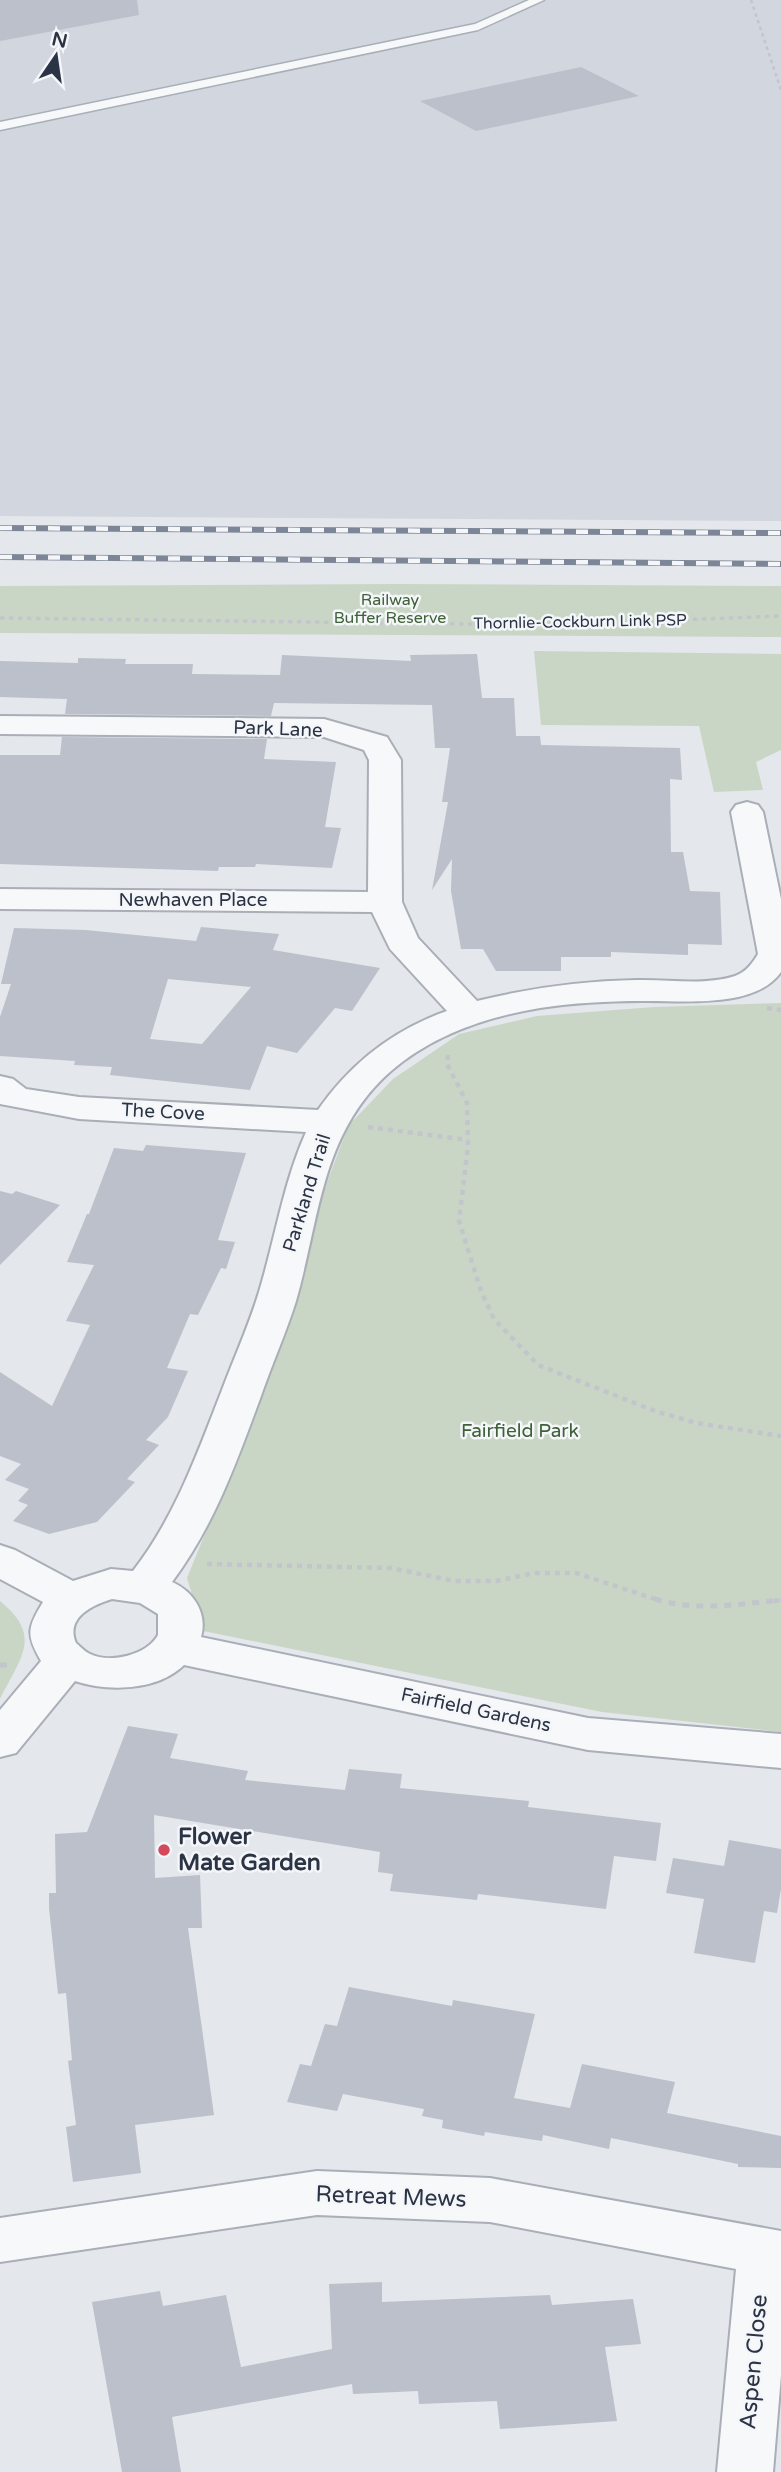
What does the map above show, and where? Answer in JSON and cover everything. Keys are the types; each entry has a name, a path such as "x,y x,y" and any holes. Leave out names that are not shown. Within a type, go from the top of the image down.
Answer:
{"street":[{"name":"Park Lane","path":"0,725 324,728 376,744 384,760 385,902 402,942 470,1015"},
{"name":"Parkland Trail","path":"156,1572 201,1499 274,1305 309,1178 330,1122 350,1092 389,1055 438,1027 470,1015 528,1000 608,991 715,989 748,983 766,971 775,954 747,812"},
{"name":"Newhaven Place","path":"0,899 385,902"},
{"name":"The Cove","path":"0,1087 15,1098 79,1108 330,1122"},
{"path":"0,1560 70,1598"},
{"path":"156,1572 165,1596 177,1608 182,1623 180,1639 160,1660 141,1670 107,1674 84,1670 66,1661 54,1648 50,1633 57,1611 70,1598 89,1588 156,1572"},
{"name":"Fairfield Gardens","path":"174,1647 588,1734 781,1751"},
{"path":"0,1741 66,1661"},
{"name":"Retreat Mews","path":"0,2240 317,2193 491,2200 773,2253"},
{"name":"Aspen Close","path":"745,2472 773,2253"}],"lane":[{"path":"0,126 478,27 538,0"}],"path":[{"path":"751,0 781,90"},
{"name":"Thornlie-Cockburn Link PSP","path":"0,618 545,625 781,616"},
{"path":"470,1015 449,1048 447,1064 467,1103 468,1140 459,1221 481,1291 494,1318 538,1365 655,1411 696,1423 781,1436"},
{"path":"330,1122 468,1140"},
{"path":"156,1572 216,1565 391,1568 454,1581 496,1581 535,1573 576,1573 677,1606 708,1607 781,1600"}],"shaded area":[{"path":"0,0 781,0 781,521 0,516"}],"green space":[{"name":"Railway Buffer Reserve","path":"0,586 781,586 781,637 0,633"},
{"path":"534,651 781,654 781,750 756,762 763,790 714,792 699,726 541,725"},
{"name":"Fairfield Park","path":"781,1003 781,1732 602,1712 203,1631 187,1578 229,1475 315,1215 348,1126 393,1079 459,1034 537,1016 654,1007"},
{"path":"0,1601 21,1625 24,1647 21,1659 0,1699"}],"building":[{"path":"0,0 137,0 139,15 0,41"},
{"path":"581,67 639,96 476,131 420,101"},
{"path":"477,654 482,698 514,698 516,736 540,736 541,745 680,748 682,780 670,779 671,852 683,852 690,891 720,892 722,945 688,944 688,955 611,952 611,957 561,957 561,971 496,971 483,949 461,949 451,891 452,859 432,890 448,802 442,802 450,748 435,748 432,705 274,703 271,716 65,714 67,699 0,697 0,661 78,663 78,658 126,659 125,664 193,664 192,674 280,675 282,655 411,661 410,655"},
{"path":"62,737 267,739 264,759 336,762 325,827 341,828 332,868 256,864 255,867 219,867 218,871 0,864 0,755 60,755"},
{"path":"201,927 279,934 273,950 380,968 352,1011 335,1008 297,1053 267,1046 250,1090 110,1075 112,1067 74,1065 75,1061 0,1056 0,1017 11,984 1,984 14,928 86,930 196,941","holes":["168,979 251,987 202,1044 150,1039"]},
{"path":"146,1145 246,1153 218,1240 235,1242 226,1269 221,1268 198,1315 190,1314 167,1368 188,1371 168,1417 146,1440 159,1445 127,1479 135,1482 97,1522 49,1534 13,1521 28,1505 18,1501 29,1489 5,1480 21,1464 0,1456 0,1372 52,1406 90,1325 66,1321 94,1265 67,1262 114,1148 143,1151"},
{"path":"0,1191 12,1194 16,1191 60,1205 0,1265"},
{"path":"128,1726 178,1734 170,1758 248,1771 245,1780 345,1790 349,1769 402,1774 400,1788 529,1801 528,1807 661,1823 656,1861 614,1856 606,1909 478,1894 477,1900 390,1891 393,1874 378,1872 380,1852 154,1815 155,1878 200,1875 202,1928 188,1928 214,2115 135,2125 141,2173 73,2182 66,2127 76,2125 68,2061 72,2060 66,1993 58,1994 49,1908 49,1893 56,1893 55,1834 87,1832"},
{"path":"729,1840 781,1849 781,1889 777,1913 764,1911 755,1963 694,1953 704,1899 666,1893 673,1858 724,1866"},
{"path":"349,1987 452,2006 453,2000 535,2014 514,2098 570,2108 582,2064 675,2082 667,2113 781,2136 781,2168 738,2167 738,2164 611,2138 609,2149 543,2135 542,2141 485,2132 484,2136 442,2128 443,2120 422,2116 424,2109 343,2094 337,2111 287,2102 300,2064 311,2066 325,2024 337,2026"},
{"path":"382,2282 382,2302 550,2295 552,2305 633,2299 641,2344 605,2347 617,2421 500,2429 497,2401 419,2404 418,2391 353,2394 352,2384 172,2417 181,2472 122,2472 92,2302 160,2291 163,2306 226,2295 241,2367 332,2349 329,2284"}],"railway":[{"path":"0,528 781,533"},
{"path":"0,557 781,564"}],"place":[{"name":"Flower Mate Garden","path":"164,1850"}]}
